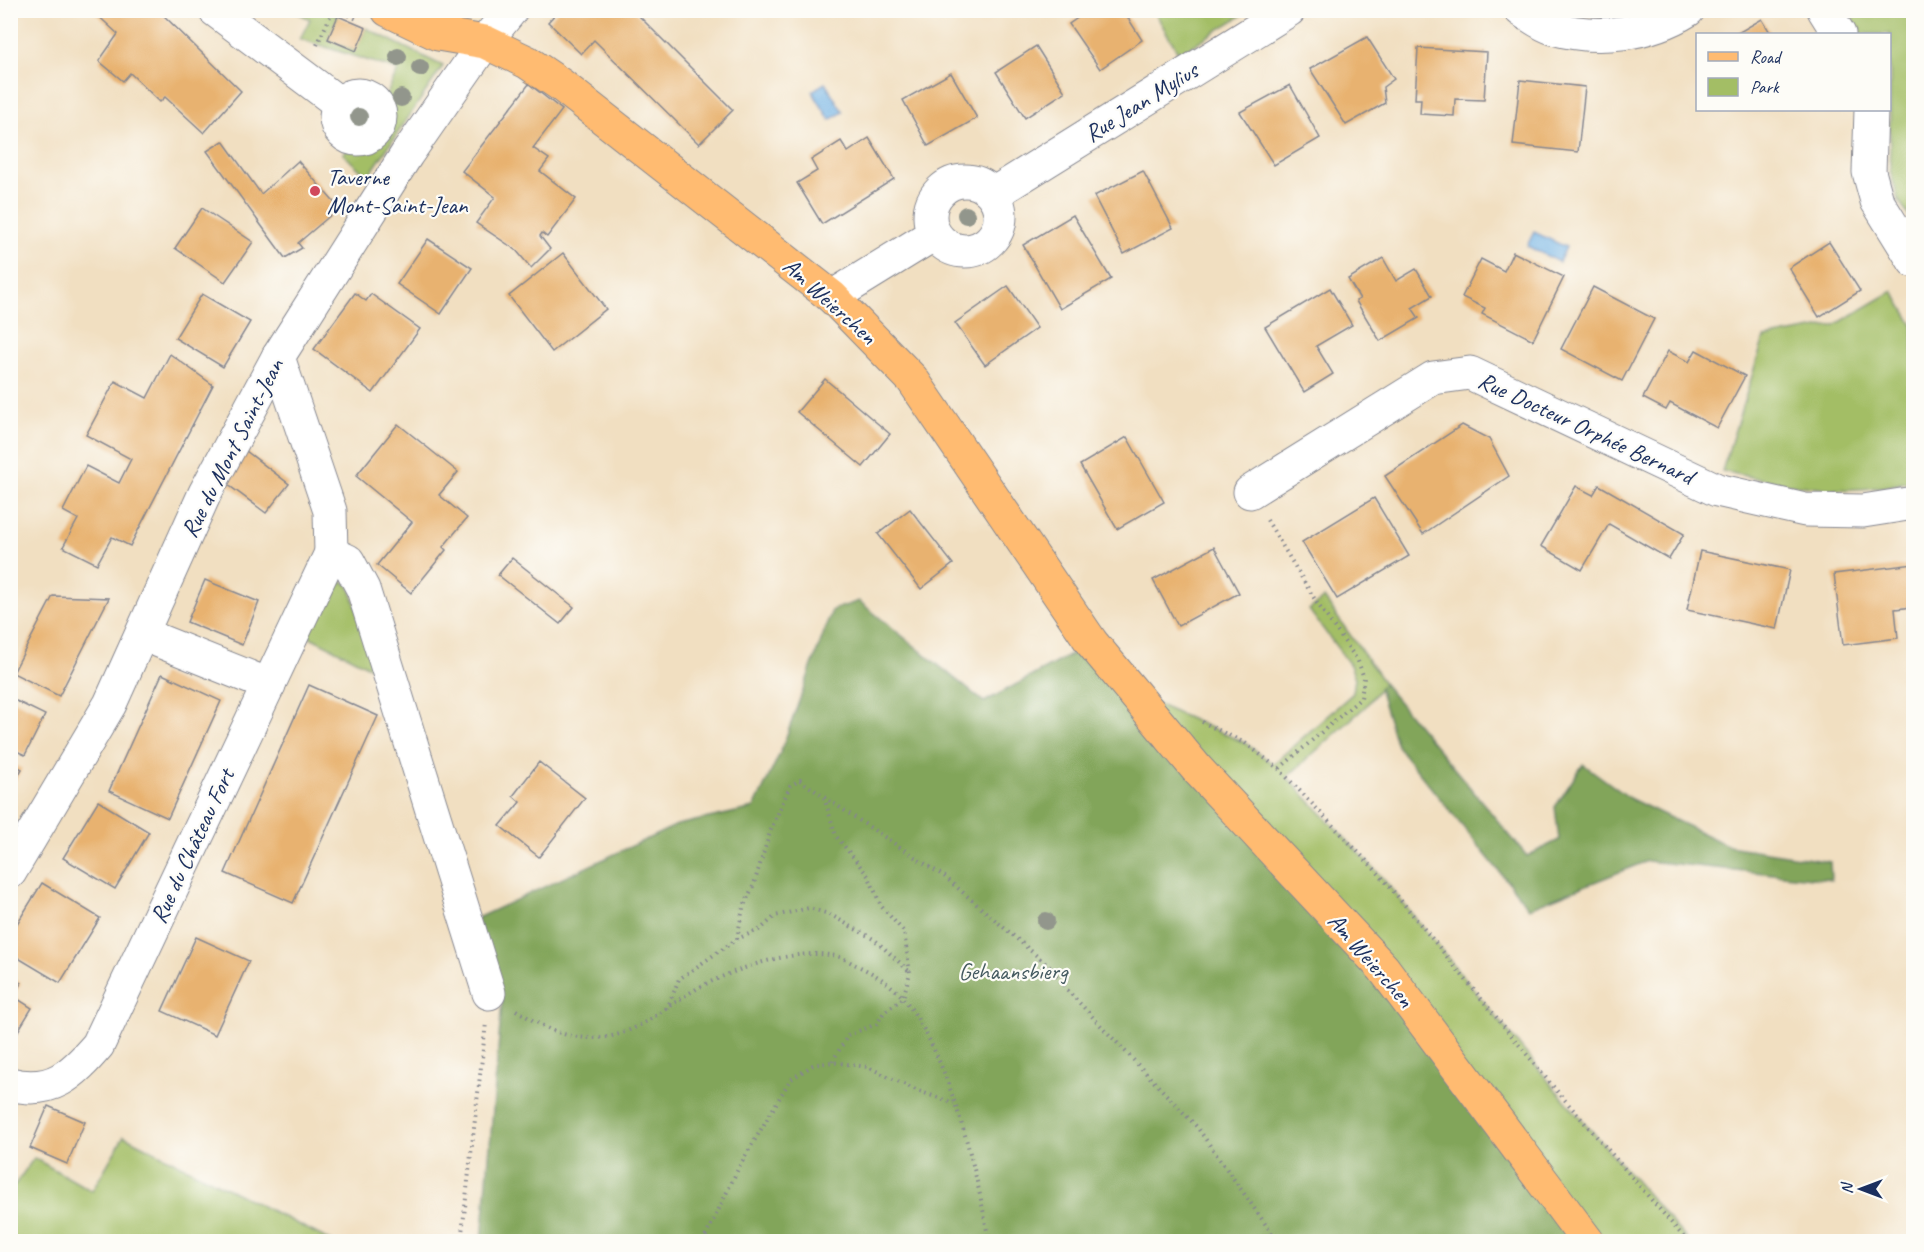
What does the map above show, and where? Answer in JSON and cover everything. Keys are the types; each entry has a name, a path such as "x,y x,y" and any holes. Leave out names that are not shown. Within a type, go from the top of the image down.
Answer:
{"main road":[{"path":"388,10 438,34 485,42"},
{"path":"446,10 476,25 485,42"},
{"name":"Am Weierchen","path":"485,42 527,62 561,85 832,297 912,379 1092,643 1197,769 1383,968 1588,1242"}],"street":[{"path":"215,10 340,104 336,122 344,135 363,138 375,131 407,154"},
{"name":"Rue du Mont Saint-Jean","path":"10,872 110,704 205,494 278,357 407,154 485,42 511,10"},
{"name":"Rue Jean Mylius","path":"993,194 1289,10"},
{"path":"1521,10 1552,28 1610,36 1670,21 1688,10"},
{"path":"1824,10 1838,33"},
{"path":"1871,111 1869,172 1877,201 1914,261"},
{"path":"962,180 979,183 993,194 1001,209 1000,226 992,241 978,250 961,252 946,246 934,234 929,217 934,200 946,186 962,180"},
{"path":"832,297 934,234"},
{"name":"Rue du Château Fort","path":"10,1084 50,1086 75,1071 98,1045 331,553 330,511 278,357"},
{"name":"Rue Docteur Orphée Bernard","path":"1250,492 1433,378 1470,373 1717,490 1805,510 1863,511 1914,503"},
{"path":"331,553 348,561 363,590 489,993"},
{"path":"142,634 269,684"}],"path":[{"path":"1250,492 1317,603 1358,662 1364,678 1361,698 1279,769"},
{"path":"1197,719 1245,743 1279,769 1380,875 1551,1084 1688,1242"},
{"path":"737,939 743,908 754,884 770,832 790,786 800,780 945,877 1052,969 1068,992 1197,1127 1278,1242"},
{"path":"824,797 836,836 869,877 881,906 904,932 910,973 903,998 884,1012 877,1024 848,1035 832,1062"},
{"path":"666,1010 679,979 737,939 761,929 775,916 808,908 829,914 875,940 910,973"},
{"path":"460,1242 489,993 553,1033 592,1038 623,1032 666,1010 706,983 759,963 802,954 837,956 876,974 903,998 928,1038 955,1103 981,1194 989,1242"},
{"path":"703,1242 739,1167 790,1080 813,1065 832,1062 868,1067 918,1091 955,1103"}],"green space":[{"path":"294,11 326,11 338,16 328,39 355,51 366,28 443,66 368,177 343,154 358,139 368,137 375,131 380,121 379,111 398,70 300,39 310,19"},
{"path":"1154,11 1249,11 1179,54"},
{"path":"1848,11 1913,11 1913,223 1898,199 1890,170 1891,33 1861,33"},
{"path":"1893,291 1913,325 1913,480 1865,489 1817,488 1722,471 1764,338 1835,325"},
{"path":"341,581 349,585 377,671 304,634 333,582"},
{"path":"1324,598 1384,683 1366,706 1287,777 1380,875 1551,1084 1688,1241 1588,1241 1134,694 1245,743 1273,764 1353,693 1355,678 1350,665 1309,610"},
{"name":"Gehaansbierg","path":"859,601 984,702 1092,643 1588,1241 482,1241 502,1001 477,918 677,825 754,808 781,751 832,610"},
{"path":"1384,684 1527,856 1559,840 1555,807 1583,764 1631,799 1729,846 1830,862 1831,880 1647,861 1529,908 1397,746 1379,688"},
{"path":"124,1136 331,1241 11,1241 11,1190 34,1158 92,1191"}],"water":[{"path":"825,83 843,112 830,120 812,91"},
{"path":"1534,232 1566,247 1559,262 1527,246"}],"building":[{"path":"92,10 158,10 241,91 204,133 165,97 160,102 130,73 123,81 99,61 118,34"},
{"path":"559,10 633,10 733,110 699,144 594,40 581,54 548,22"},
{"path":"1089,10 1123,10 1142,40 1100,69 1069,24"},
{"path":"338,16 366,28 356,51 328,39"},
{"path":"1762,19 1770,33 1738,33"},
{"path":"1367,37 1394,79 1383,87 1385,103 1346,125 1310,69"},
{"path":"1036,46 1065,92 1025,118 996,72"},
{"path":"1418,48 1487,52 1484,100 1455,99 1454,116 1420,114 1421,99 1415,99"},
{"path":"951,73 977,118 928,146 903,100"},
{"path":"1520,80 1585,87 1578,152 1513,145"},
{"path":"529,84 562,110 533,148 549,159 540,171 576,199 547,237 542,233 540,236 550,249 531,268 516,250 476,223 495,197 462,171"},
{"path":"1290,85 1320,138 1274,165 1240,112"},
{"path":"869,138 894,179 822,224 797,183 817,171 811,160 841,141 848,152"},
{"path":"223,141 261,194 298,161 339,208 298,243 302,248 285,258 207,151"},
{"path":"1143,171 1173,228 1124,254 1094,196"},
{"path":"202,208 253,242 225,282 175,248"},
{"path":"1073,215 1111,279 1060,309 1023,245"},
{"path":"428,239 472,268 441,314 397,284"},
{"path":"1829,242 1860,291 1819,317 1789,268"},
{"path":"1513,252 1564,277 1533,340 1482,314 1485,308 1462,297 1481,259 1504,271"},
{"path":"563,253 606,309 552,352 509,296"},
{"path":"1383,258 1396,281 1416,269 1432,296 1412,308 1419,318 1380,341 1356,301 1360,299 1348,279"},
{"path":"1008,286 1037,328 985,365 955,323"},
{"path":"1593,287 1654,319 1622,381 1561,349"},
{"path":"1330,288 1352,325 1316,346 1333,374 1304,392 1265,327"},
{"path":"355,293 366,301 371,294 420,329 373,393 314,349"},
{"path":"202,294 250,322 223,367 175,338"},
{"path":"1696,350 1745,376 1717,428 1670,403 1666,410 1643,398 1668,351 1689,362"},
{"path":"170,354 213,385 130,546 112,537 97,564 63,547 78,519 63,511 86,466 119,483 131,459 86,435 115,381 147,398"},
{"path":"825,379 890,434 863,467 797,412"},
{"path":"398,424 458,472 439,495 467,518 443,547 446,550 411,593 377,565 412,522 356,476"},
{"path":"1462,425 1489,439 1509,476 1423,534 1385,476"},
{"path":"1127,437 1164,502 1117,529 1080,465"},
{"path":"246,451 289,484 266,513 223,481"},
{"path":"1599,485 1684,534 1669,559 1609,524 1582,570 1541,546 1576,486 1593,495"},
{"path":"1374,498 1409,556 1337,599 1302,542"},
{"path":"910,509 953,564 921,589 878,534"},
{"path":"1214,547 1239,593 1178,626 1153,580"},
{"path":"1700,551 1790,570 1777,629 1687,610"},
{"path":"512,558 574,607 560,624 498,575"},
{"path":"1914,564 1914,607 1895,609 1898,638 1843,645 1834,574"},
{"path":"205,580 259,602 242,645 187,622"},
{"path":"53,596 109,598 59,696 13,673"},
{"path":"162,674 221,701 168,818 109,791"},
{"path":"309,685 378,716 293,903 225,873"},
{"path":"10,698 45,715 25,755 10,748"},
{"path":"10,762 22,769 10,789"},
{"path":"539,762 585,798 539,857 500,826 520,802 513,796"},
{"path":"98,801 149,832 115,889 63,858"},
{"path":"42,883 100,918 60,983 10,953 10,935"},
{"path":"196,937 249,961 215,1035 162,1011"},
{"path":"10,977 21,983 13,996 32,1008 10,1044"},
{"path":"48,1106 85,1122 67,1164 30,1148"}],"place":[{"name":"Taverne Mont-Saint-Jean","path":"315,191"}]}
